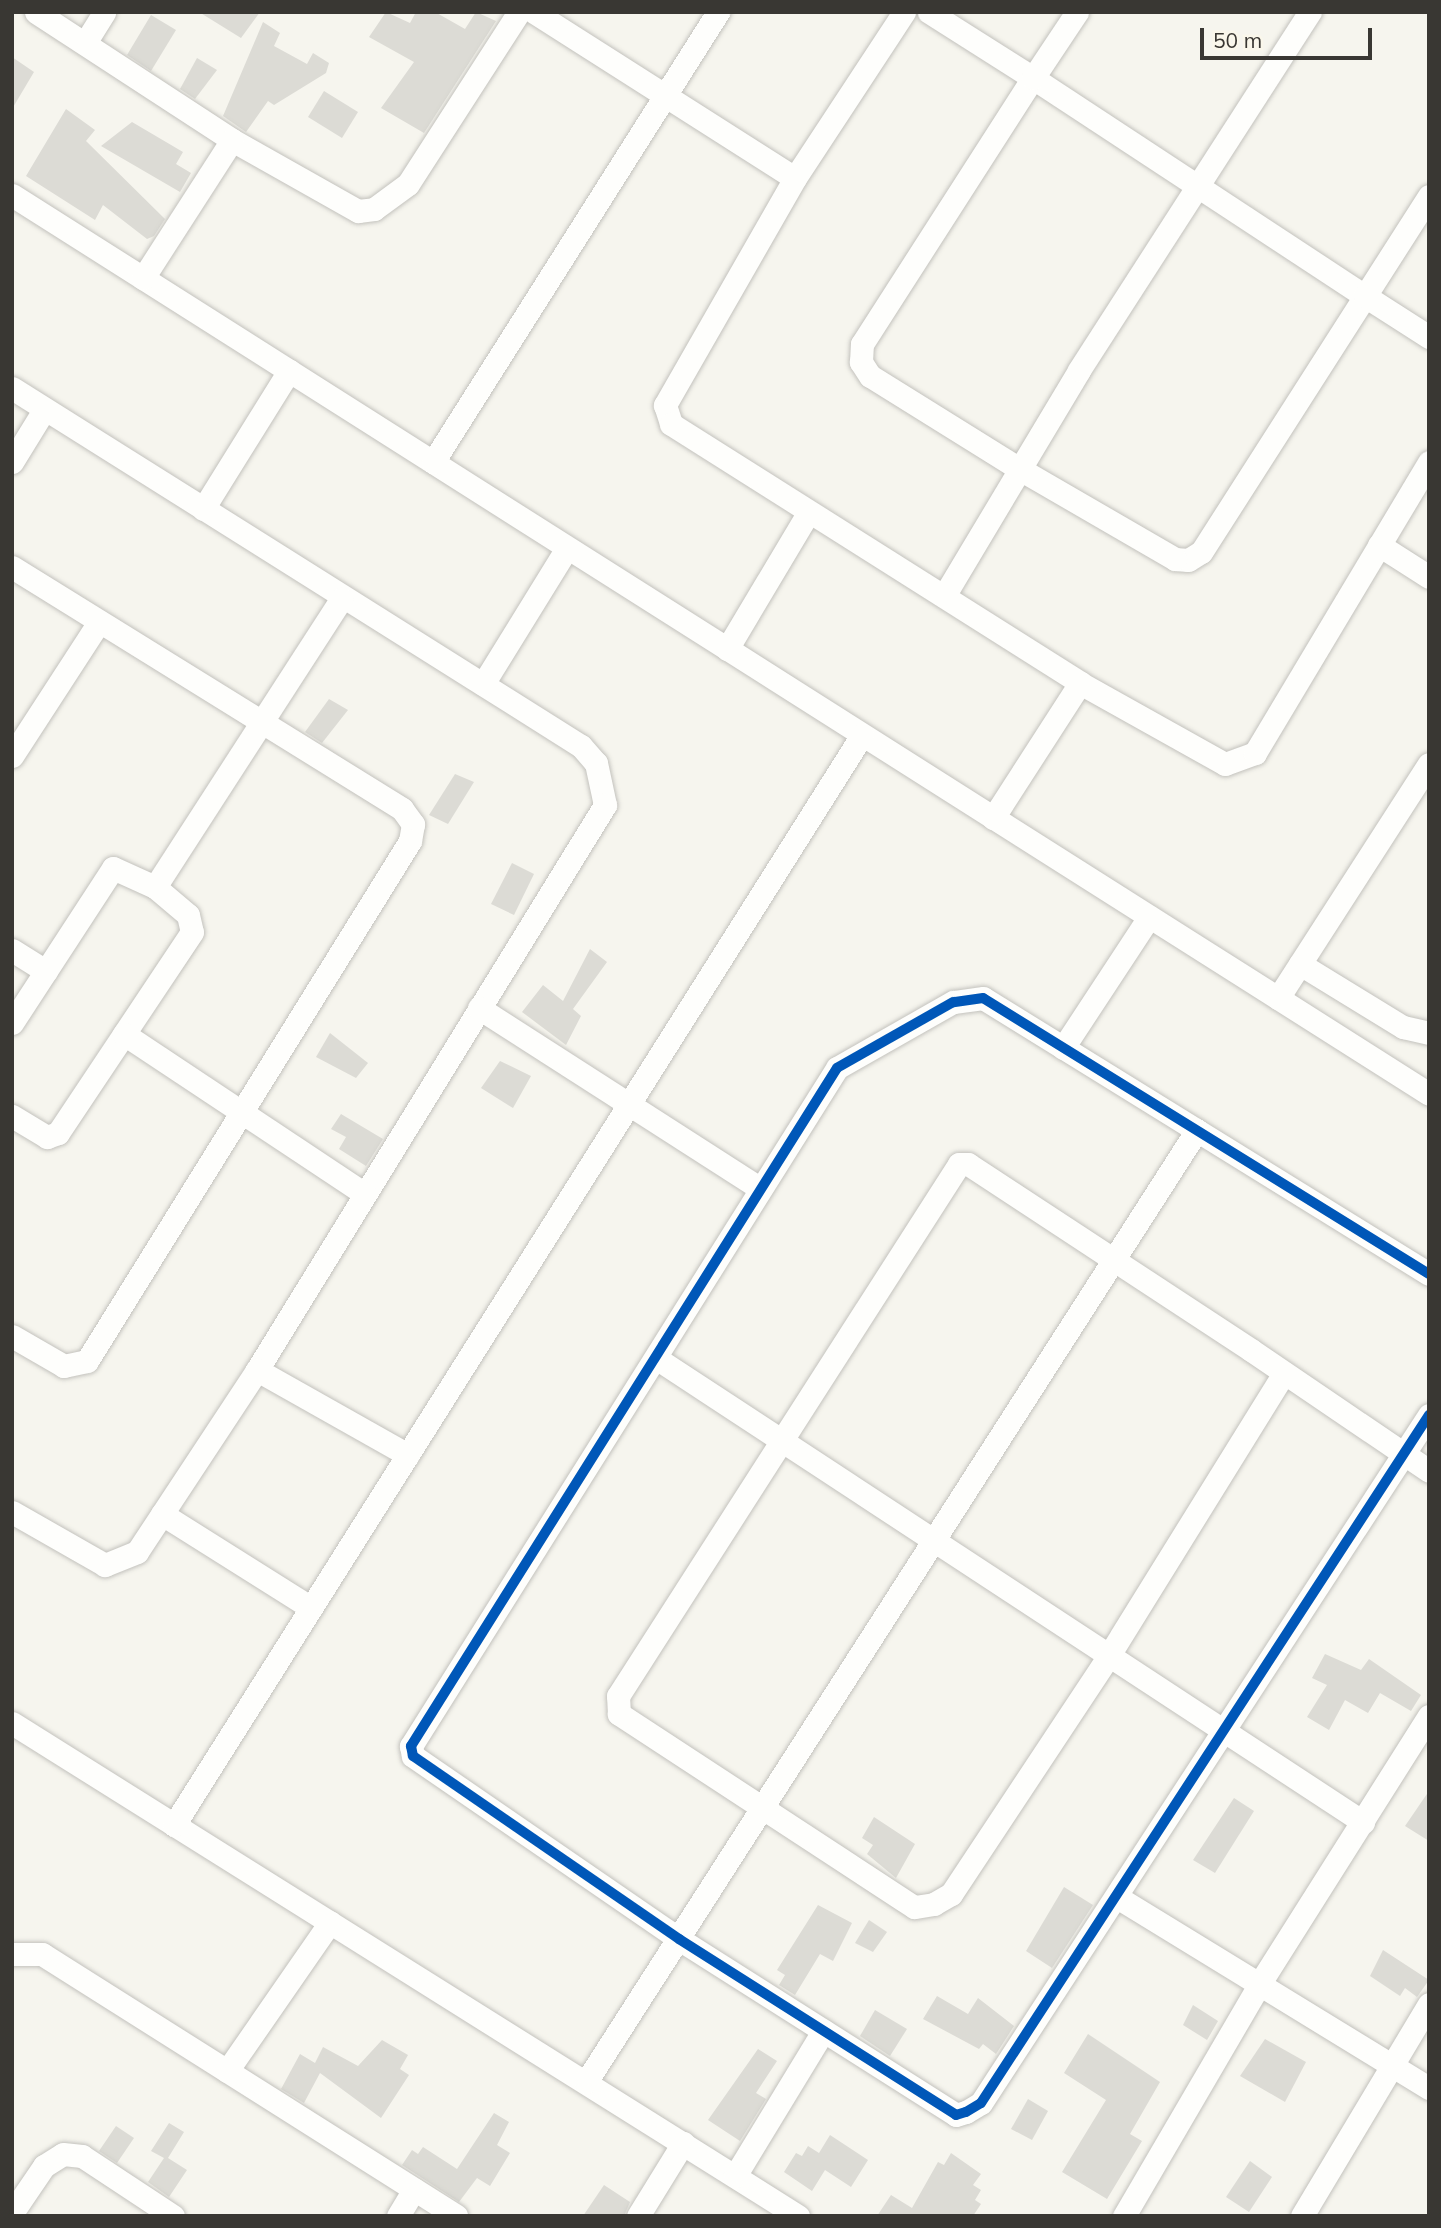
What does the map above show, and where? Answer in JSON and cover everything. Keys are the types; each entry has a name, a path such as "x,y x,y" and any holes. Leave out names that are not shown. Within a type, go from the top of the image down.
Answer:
{"street":[{"path":"36,12 232,140 342,207 374,209 408,184 519,12"},
{"path":"85,43 104,12"},
{"path":"534,12 663,99 794,178"},
{"path":"433,462 718,12"},
{"path":"904,12 794,178 665,405 671,424 1080,683 1225,764 1247,759 1429,462"},
{"path":"929,12 1429,337"},
{"path":"1077,12 862,344 861,362 870,376 1018,468 1175,559 1188,560 1201,552 1429,196"},
{"path":"944,596 1018,468 1196,186 1310,12"},
{"path":"143,278 232,140"},
{"path":"12,195 1429,1094"},
{"path":"203,509 289,371"},
{"path":"12,387 341,599 581,746 596,763 606,805 257,1370 129,1560 105,1565 12,1512"},
{"path":"12,462 44,410"},
{"path":"727,649 808,513"},
{"path":"1379,545 1429,577"},
{"path":"483,684 567,548"},
{"path":"12,567 402,810 412,824 410,841 87,1361 64,1366 12,1336"},
{"path":"155,887 341,599"},
{"path":"12,756 99,622"},
{"path":"993,818 1080,683"},
{"path":"174,1825 862,735"},
{"path":"1278,998 1428,767"},
{"path":"12,1023 107,872 121,867 155,887 188,915 192,932 58,1133 47,1138 13,1117"},
{"path":"1063,1048 1149,917"},
{"path":"12,950 46,971"},
{"path":"1300,964 1403,1027 1429,1033"},
{"path":"1426,1265 1197,1130 983,998 953,1002 837,1068 759,1188 656,1358 411,1746 421,1766 679,1938 956,2115 966,2112 981,2103 1226,1731 1429,1415"},
{"path":"479,1008 631,1102 759,1188"},
{"path":"124,1034 365,1194"},
{"path":"586,2082 935,1536 1116,1264 1197,1130"},
{"path":"1284,1373 1110,1654 951,1894 934,1905 914,1907 631,1727 619,1714 618,1696 779,1437 960,1164 1284,1373 1429,1471"},
{"path":"656,1358 935,1536 1363,1822"},
{"path":"257,1370 408,1455"},
{"path":"162,1514 311,1608"},
{"path":"1124,2216 1260,1983 1429,1716"},
{"path":"12,1723 799,2216"},
{"path":"1117,1897 1429,2088"},
{"path":"227,2071 330,1922"},
{"path":"12,1954 42,1954 456,2216"},
{"path":"1302,2216 1429,2004"},
{"path":"734,2176 823,2031"},
{"path":"638,2216 682,2143"},
{"path":"12,2213 44,2166 63,2154 82,2156 173,2216"},
{"path":"398,2216 414,2189"}],"building":[{"path":"199,12 260,12 241,38"},
{"path":"386,12 410,23 416,12 435,12 465,29 476,12 496,21 424,133 381,108 414,62 369,37"},
{"path":"151,15 176,30 151,71 127,55"},
{"path":"263,22 280,33 274,46 307,64 313,53 329,63 326,73 274,105 268,101 246,132 223,116"},
{"path":"12,57 34,72 12,109"},
{"path":"197,58 217,70 195,99 180,89"},
{"path":"324,91 358,112 342,138 308,117"},
{"path":"66,109 95,130 86,141 165,219 154,236 147,239 103,205 95,220 26,176"},
{"path":"132,122 183,152 176,164 191,173 180,192 101,146"},
{"path":"329,699 348,710 322,743 305,732"},
{"path":"455,774 474,782 448,824 429,815"},
{"path":"512,863 534,874 514,915 491,904"},
{"path":"590,949 607,962 573,1009 581,1016 566,1045 522,1012 543,985 563,1001"},
{"path":"330,1033 368,1063 356,1078 316,1057"},
{"path":"500,1061 531,1076 513,1108 481,1088"},
{"path":"341,1114 383,1139 366,1166 339,1149 346,1137 331,1129"},
{"path":"1325,1654 1361,1670 1369,1659 1421,1695 1411,1711 1380,1693 1368,1713 1345,1700 1329,1730 1307,1717 1327,1685 1312,1678"},
{"path":"1429,1791 1429,1841 1405,1826"},
{"path":"1234,1798 1254,1811 1215,1873 1193,1860"},
{"path":"874,1817 915,1844 896,1878 867,1854 873,1845 862,1838"},
{"path":"1064,1887 1093,1905 1052,1968 1026,1951"},
{"path":"818,1905 852,1923 833,1961 820,1954 795,1995 779,1985 785,1975 777,1970"},
{"path":"869,1920 887,1932 873,1952 855,1943"},
{"path":"1383,1950 1429,1980 1417,1997 1405,1988 1400,1996 1370,1976"},
{"path":"937,1996 968,2014 978,1998 1014,2026 996,2054 983,2044 979,2049 923,2019"},
{"path":"1193,2005 1218,2021 1207,2040 1183,2025"},
{"path":"875,2010 907,2029 890,2056 860,2036"},
{"path":"1088,2034 1160,2082 1130,2134 1142,2141 1107,2199 1062,2172 1106,2100 1064,2073"},
{"path":"1265,2039 1306,2062 1285,2102 1240,2076"},
{"path":"382,2040 408,2055 400,2069 409,2075 381,2118 320,2073 304,2103 281,2089 300,2054 315,2063 323,2047 358,2066"},
{"path":"758,2049 777,2061 756,2093 766,2099 740,2141 708,2120"},
{"path":"1028,2099 1048,2111 1032,2140 1011,2129"},
{"path":"494,2113 509,2122 497,2145 510,2153 490,2186 477,2178 459,2202 402,2165 412,2150 418,2154 423,2147 457,2169"},
{"path":"169,2123 184,2132 168,2158 187,2170 169,2197 148,2182 164,2158 151,2151"},
{"path":"116,2126 134,2138 117,2163 99,2151"},
{"path":"830,2135 868,2160 851,2187 825,2170 812,2191 784,2172 796,2153 802,2156 808,2146 819,2153"},
{"path":"951,2153 981,2174 973,2185 981,2190 975,2200 981,2204 973,2216 877,2216 891,2195 912,2208 938,2162 944,2165"},
{"path":"1250,2161 1272,2177 1249,2212 1226,2197"},
{"path":"604,2185 630,2202 624,2216 583,2216"}],"cycle path":[{"path":"1429,1274 983,998 953,1002 837,1068 411,1746 413,1756 679,1939 956,2115 966,2112 981,2103 1429,1415"}]}
